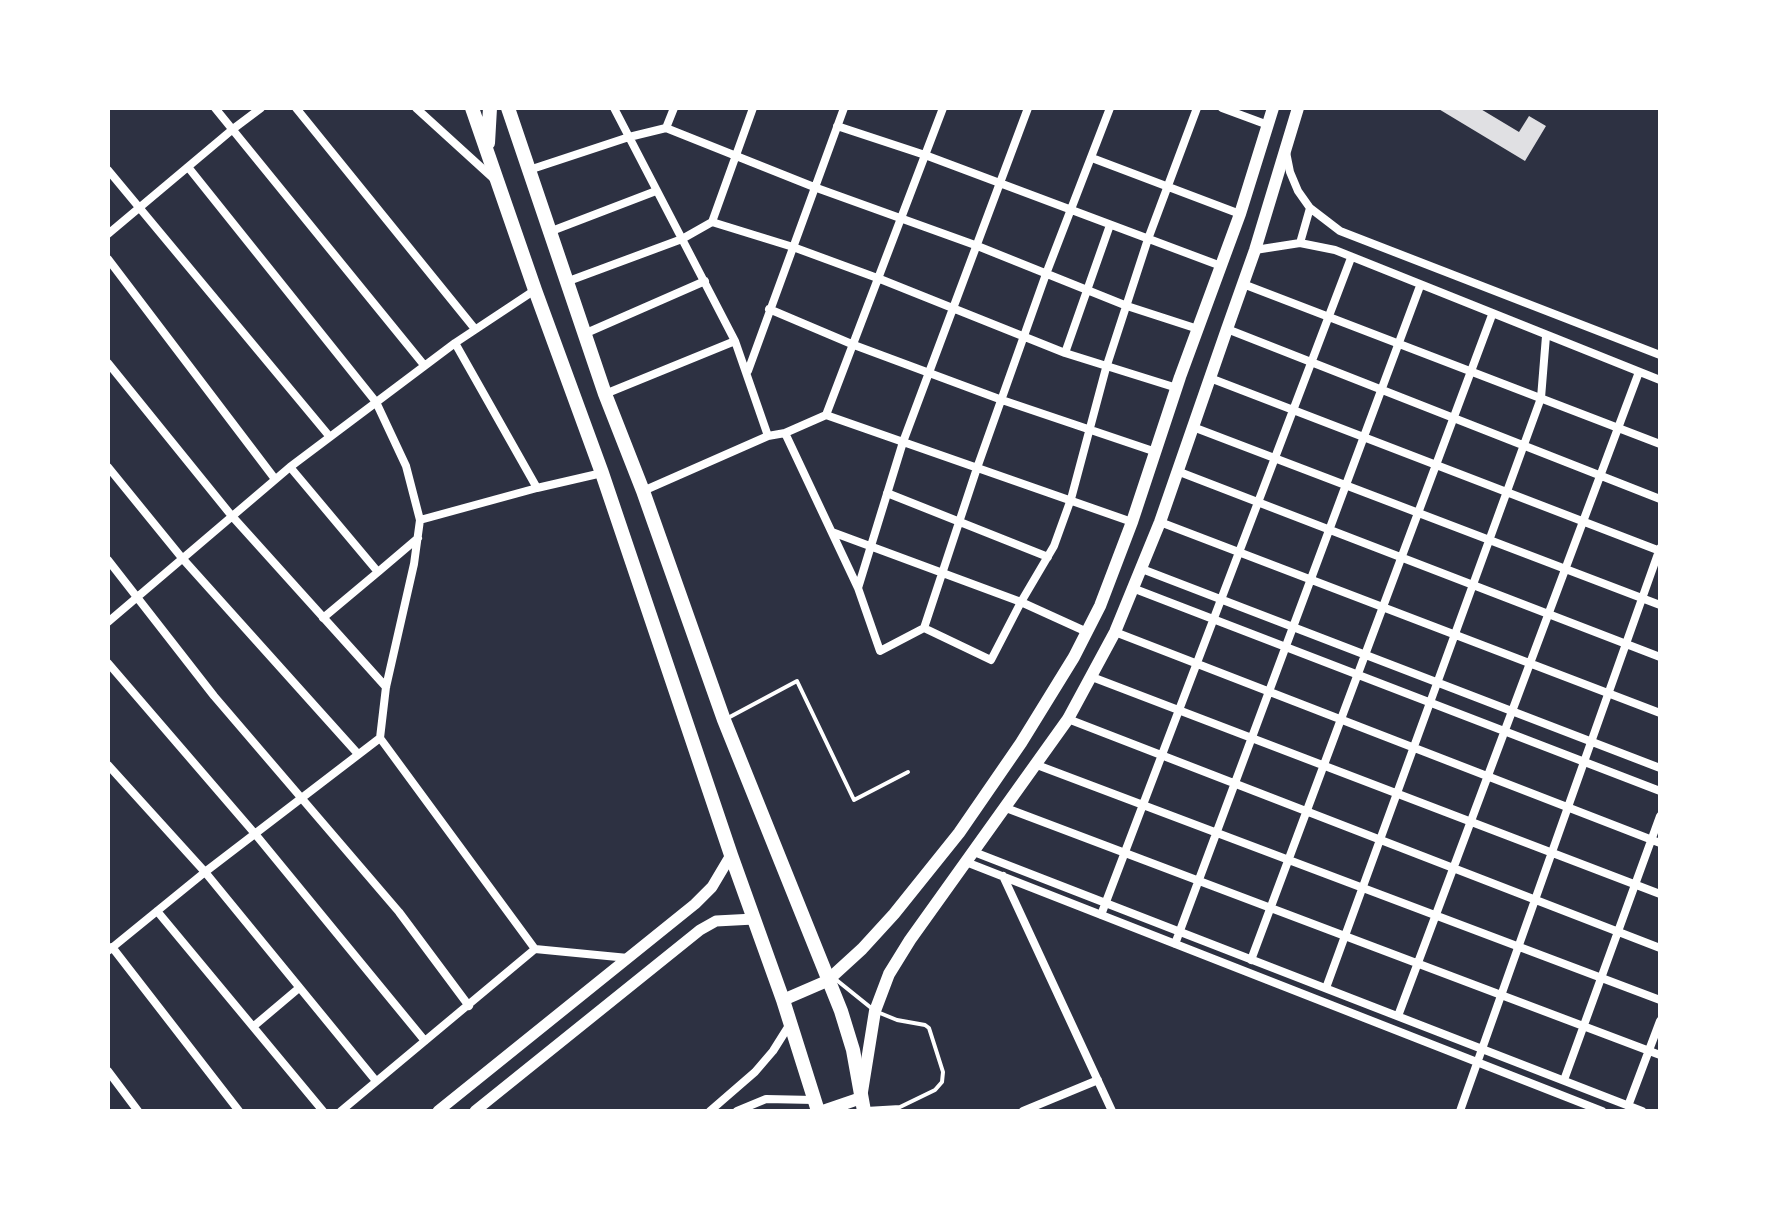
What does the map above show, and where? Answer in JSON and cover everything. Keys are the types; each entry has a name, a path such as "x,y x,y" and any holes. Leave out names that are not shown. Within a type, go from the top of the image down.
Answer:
{"main road":[{"path":"472,108 602,473 818,1107 863,1106"},
{"path":"487,154 490,108"},
{"path":"508,108 605,394 643,491 724,720 830,979 853,1050 863,1106"},
{"path":"783,1000 830,979 894,914 959,833 1021,743 1087,632 1132,522 1240,214 1273,108"},
{"path":"863,1106 875,1011 889,974 1068,719 1135,589 1255,250 1298,108"}],"street":[{"path":"215,108 424,365"},
{"path":"108,234 261,108"},
{"path":"296,108 475,329"},
{"path":"416,108 497,182"},
{"path":"614,108 735,341 768,436"},
{"path":"666,128 674,108"},
{"path":"566,282 682,239 712,222 753,108"},
{"path":"747,371 844,108"},
{"path":"826,415 943,108"},
{"path":"858,588 903,442 1028,108"},
{"path":"785,433 858,588 880,651 924,628 1046,274 1110,108"},
{"path":"924,628 991,660 1054,546 1071,499 1087,431 1148,239 1197,108"},
{"path":"1222,108 1268,125"},
{"path":"837,126 925,155 1070,212 1221,266"},
{"path":"529,170 666,128 1127,306 1198,329"},
{"path":"1286,151 1294,182 1310,208 1340,231 1660,355"},
{"path":"1092,158 1240,214"},
{"path":"188,167 376,402 406,466 420,520 414,564 386,687 380,738 535,949"},
{"path":"108,170 330,437"},
{"path":"549,232 656,191"},
{"path":"1300,243 1310,208"},
{"path":"712,222 880,279 1106,368 1177,388"},
{"path":"1065,353 1110,225"},
{"path":"1255,250 1300,243 1326,248 1660,380"},
{"path":"1101,915 1351,258"},
{"path":"108,259 275,479"},
{"path":"584,334 705,281"},
{"path":"1243,284 1660,444"},
{"path":"1175,944 1420,286"},
{"path":"108,622 290,467 424,365 535,290"},
{"path":"769,309 928,373 1087,431 1156,452"},
{"path":"1251,960 1492,315"},
{"path":"1227,329 1660,499"},
{"path":"1326,988 1541,398 1546,336"},
{"path":"605,394 735,341"},
{"path":"455,343 537,488"},
{"path":"108,363 231,515 386,687"},
{"path":"1398,1016 1639,372"},
{"path":"1210,378 1660,550 1460,1111"},
{"path":"643,491 768,436 785,433 826,415 1132,522"},
{"path":"1193,427 1660,605"},
{"path":"108,467 182,558 358,754"},
{"path":"290,467 378,572"},
{"path":"1177,471 1660,657"},
{"path":"420,520 602,473"},
{"path":"887,493 1048,557"},
{"path":"1160,522 1660,713"},
{"path":"832,532 1021,602 1087,632"},
{"path":"323,618 418,538"},
{"path":"108,560 214,696 399,912 469,1006"},
{"path":"1142,569 1660,768"},
{"path":"1135,589 1660,791"},
{"path":"1115,632 1656,842"},
{"path":"108,663 256,835 425,1041"},
{"path":"1092,677 1660,894"},
{"path":"1068,719 1660,948"},
{"path":"239,1111 110,949 380,738"},
{"path":"108,765 205,872 376,1081"},
{"path":"1037,765 1660,1000"},
{"path":"1006,808 1660,1055"},
{"path":"1564,1080 1635,884 1656,842 1660,816"},
{"path":"438,1111 695,904 712,887 731,855"},
{"path":"970,857 996,861 1642,1111"},
{"path":"970,857 1004,878 1602,1111"},
{"path":"996,861 1112,1111"},
{"path":"157,911 323,1111"},
{"path":"475,1111 700,930 716,921 754,919"},
{"path":"341,1111 535,949 628,958"},
{"path":"254,1026 299,988"},
{"path":"1628,1106 1660,1021"},
{"path":"710,1111 755,1072 791,1023"},
{"path":"108,1071 138,1111"},
{"path":"1023,1111 1098,1080"},
{"path":"765,1111 766,1099"},
{"path":"737,1111 766,1099 818,1107"}],"lane":[{"path":"724,720 797,681 854,800 908,772"},
{"path":"830,979 875,1011 897,1020 920,1022 929,1028 943,1077 935,1090 900,1107 863,1106"}],"building":[{"path":"1437,108 1479,108 1519,132 1529,116 1546,126 1525,161"}]}
